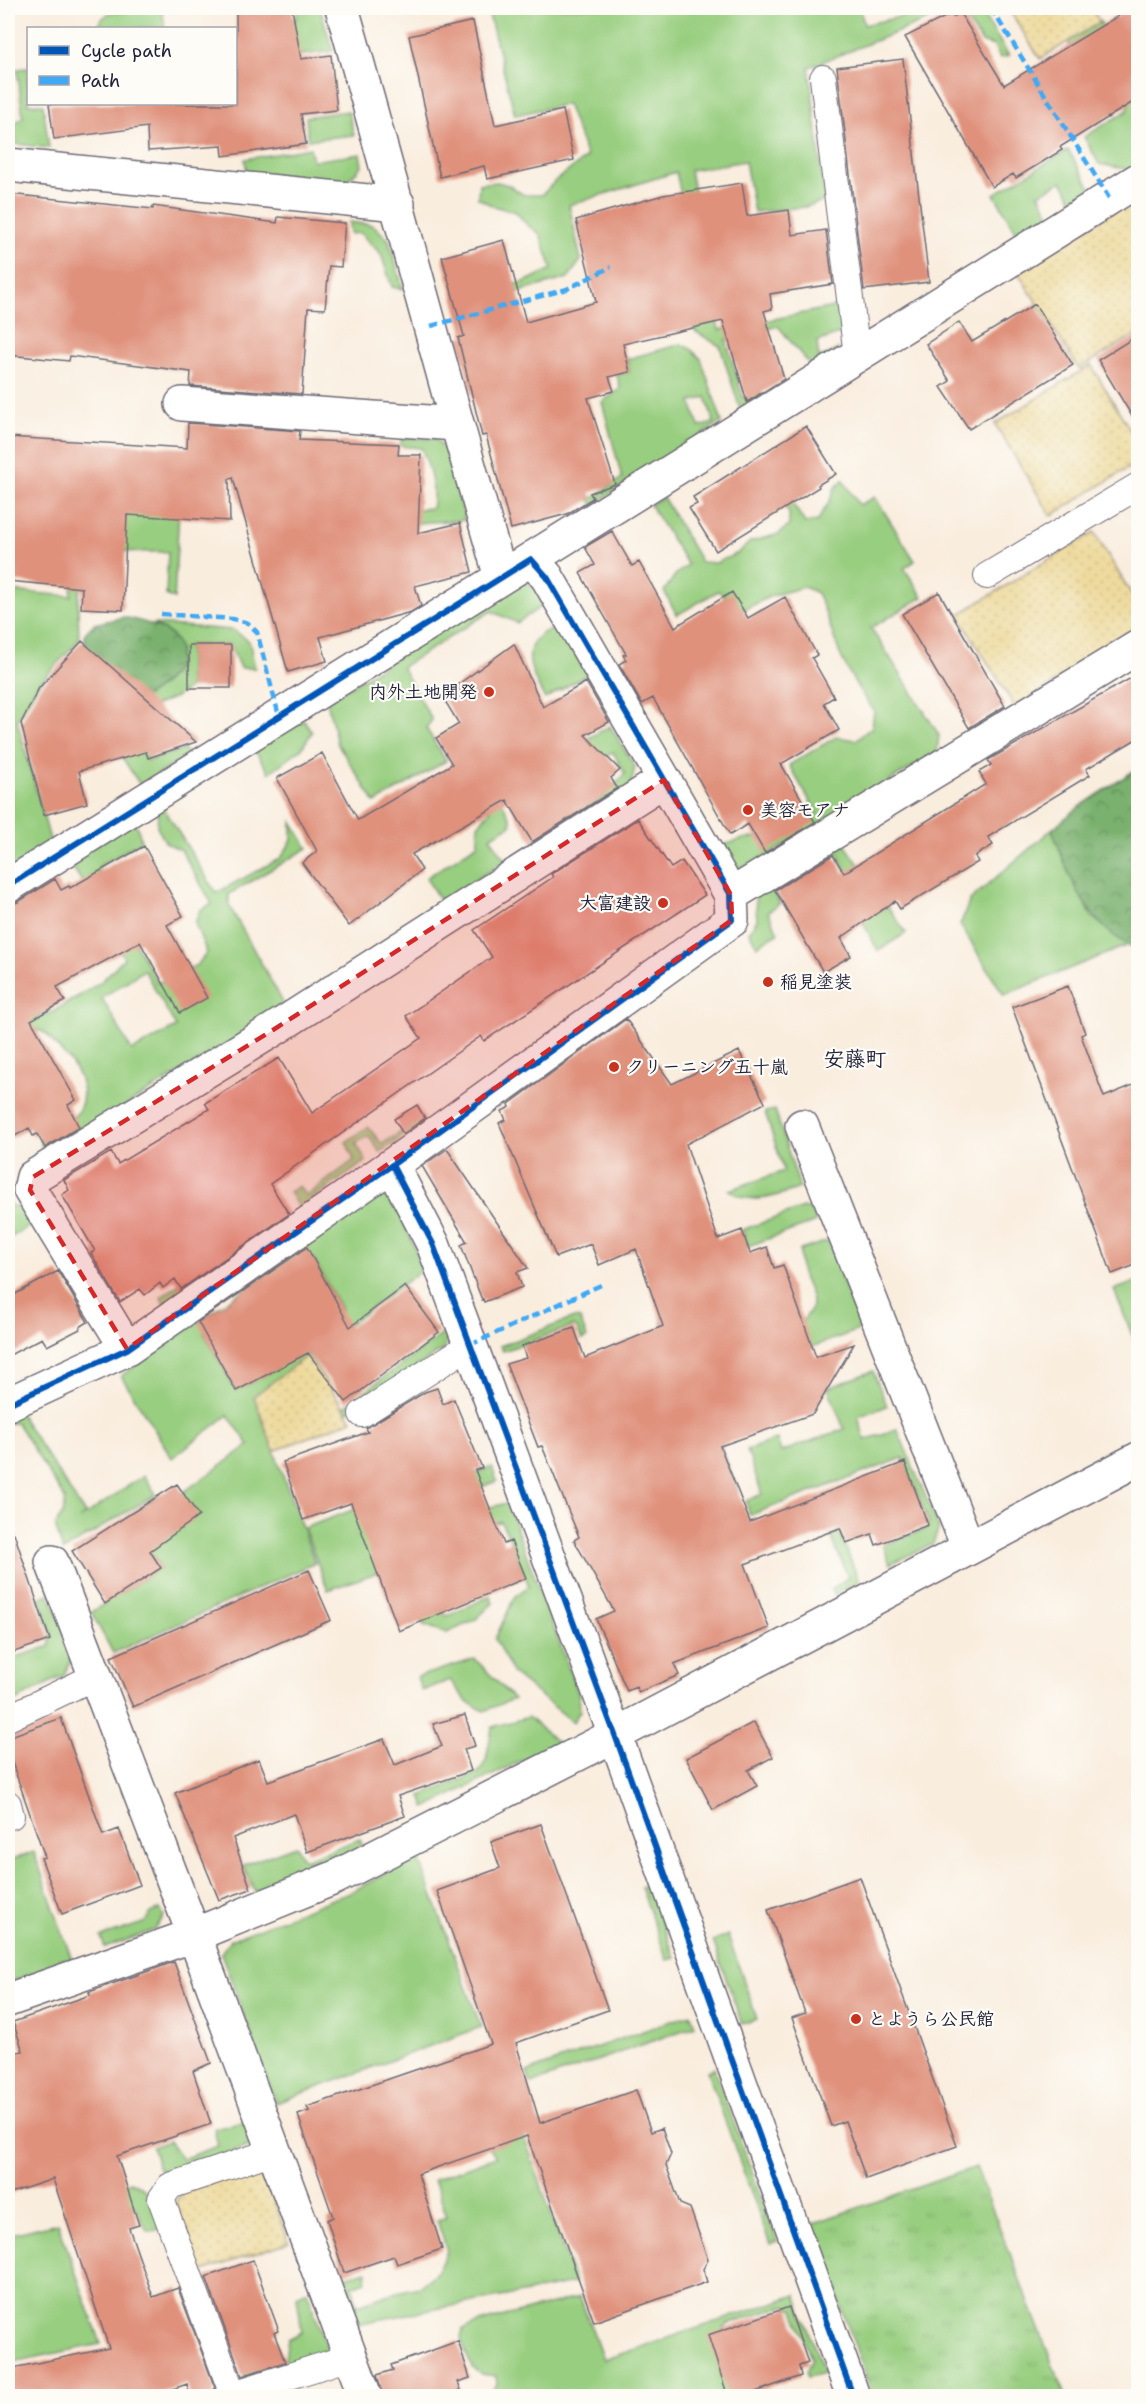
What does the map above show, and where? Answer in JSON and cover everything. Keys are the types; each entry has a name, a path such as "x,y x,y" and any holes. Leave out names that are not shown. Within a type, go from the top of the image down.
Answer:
{"street":[{"path":"342,8 398,204 456,424 501,577"},
{"path":"8,165 398,204"},
{"path":"8,886 1138,180"},
{"path":"182,404 456,424"},
{"path":"8,1404 127,1349 392,1165 732,920 731,895 547,577 531,559"},
{"path":"731,895 1138,647"},
{"path":"127,1349 30,1190 33,1177 273,1030 664,780"},
{"path":"802,1126 968,1547"},
{"path":"392,1165 433,1244 615,1735 853,2397"},
{"path":"8,2000 194,1935 334,1878 615,1735 1138,1459"},
{"path":"52,1562 194,1935 365,2397"}],"lane":[{"path":"823,78 857,356"},
{"path":"987,576 1138,486"},
{"path":"362,1414 470,1345"},
{"path":"8,1718 96,1676"},
{"path":"274,2151 170,2186 161,2199 230,2396 350,2356"}],"highlighted area":[{"path":"664,780 731,895 732,920 127,1349 30,1190 33,1177 273,1030"}],"green space":[{"path":"162,8 165,27 98,27 109,13"},
{"path":"296,8 320,8 333,51 294,56 293,86 237,96 237,83 282,76 294,20 297,17"},
{"path":"489,8 860,8 864,25 903,16 910,8 958,8 809,67 825,201 805,207 754,212 745,161 690,170 719,330 839,306 844,332 817,342 819,358 839,349 814,370 778,326 726,340 743,398 761,394 764,398 741,412 720,346 696,332 689,323 693,248 676,172 569,205 581,260 568,278 479,303 478,297 524,282 552,269 540,234 527,225 516,212 493,206 478,198 479,184 498,182 524,195 542,195 556,180 587,157 567,104 515,115"},
{"path":"958,8 979,8 1009,56 1000,58 994,46 982,42"},
{"path":"1138,16 1138,27 1119,38 1118,47 1138,82 1138,165 1130,170 1099,164 1084,137 1127,111 1130,100 1076,57 1068,42 1100,22 1110,34"},
{"path":"27,68 27,105 43,105 49,148 8,143 8,124 14,124 23,117 17,69"},
{"path":"348,111 354,135 308,140 306,117"},
{"path":"310,148 313,161 360,154 362,166 347,181 247,173 245,159"},
{"path":"1068,150 1094,193 1075,204 1062,181 1039,194 1052,218 1020,238 994,194"},
{"path":"349,222 373,225 389,240 403,289 392,287 381,254 360,233 350,234"},
{"path":"681,344 691,349 701,359 722,422 593,505 590,500 622,478 602,402 620,389 617,375 630,372 627,359","holes":["706,397 714,423 699,427 691,402"]},
{"path":"401,438 436,439 449,455 465,520 381,525 399,511 432,508 432,486 424,454 421,448 401,446"},
{"path":"774,474 805,523 818,521 832,498 834,489 843,480 859,505 875,497 915,561 904,568 923,597 871,628 939,735 937,752 746,869 732,865 721,846 743,839 777,835 817,813 789,765 836,737 856,740 872,727 874,711 855,684 844,662 817,593 804,587 771,596 743,610 718,591 677,615 664,591 676,574 688,565 650,505 663,497 701,562 716,563 738,553 750,542 779,534 789,525 789,513 768,478"},
{"path":"8,495 179,510 174,599 166,595 168,552 84,551 78,604 79,640 37,686 17,721 52,847 8,875 8,591 71,596 76,520 8,513"},
{"path":"520,580 536,589 545,604 517,623 491,611 402,667 432,720 426,728 446,761 375,803 337,743 327,701"},
{"path":"124,617 160,628 175,639 179,647 176,670 144,698 85,656 85,633 94,624"},
{"path":"154,624 233,630 249,641 255,668 240,668 230,645 189,645 189,688 176,697 134,714 147,761 183,749 190,755 140,785 120,754 111,694 180,651 172,635"},
{"path":"559,627 588,674 545,699 533,675 531,649 534,641 541,634"},
{"path":"304,720 312,732 302,748 269,773 254,749"},
{"path":"610,726 635,767 630,789 533,846 533,842 603,798 625,774 613,752 582,771 569,749"},
{"path":"1138,768 1138,950 1105,928 1082,899 1073,883 1052,829 1079,807"},
{"path":"492,784 511,819 511,825 490,837 506,861 441,902 426,878 478,844 478,825 491,810 483,791"},
{"path":"163,807 216,893 281,858 292,840 292,822 308,848 229,894 229,905 286,1008 45,1155 39,1139 64,1125 76,1115 81,1106 82,1087 68,1059 46,1034 29,1027 8,1038 8,1018 14,1005 14,963 8,945 8,906 51,976 34,1018 53,1012 101,982 124,958 104,918 74,869 73,859 134,821 141,841 100,866 96,876 158,983 197,965 207,953 195,923 200,910 212,904 181,850 166,843 157,827 158,812","holes":["144,970 176,1027 132,1051 102,998"]},
{"path":"1052,829 1069,874 1092,917 1128,945 1004,995 960,925 970,900"},
{"path":"844,843 906,933 878,951 863,923 849,875 834,848"},
{"path":"768,885 780,903 768,912 778,933 757,946 749,932 757,920 755,896"},
{"path":"775,1110 800,1188 755,1199 737,1195 729,1190 784,1171 765,1112"},
{"path":"423,1119 425,1122 380,1152 368,1136 356,1143 366,1161 299,1208 289,1192 299,1186 306,1196 354,1160 346,1142 368,1127 382,1144"},
{"path":"381,1193 395,1200 423,1269 254,1396 315,1563 113,1653 91,1612 161,1568 128,1516 157,1496 167,1504 249,1445 228,1415 172,1458 121,1376","holes":["313,1258 341,1309 341,1310 274,1279","242,1303 277,1369 236,1391 204,1333"]},
{"path":"8,1199 12,1207 25,1205 35,1223 8,1239"},
{"path":"803,1208 813,1210 816,1222 748,1246 742,1230"},
{"path":"273,1218 277,1228 164,1305 161,1297"},
{"path":"828,1241 861,1329 700,1388 738,1492 676,1363 661,1322 676,1316 796,1328 812,1307 811,1297 801,1271 800,1250"},
{"path":"1138,1281 1138,1340 1135,1342 1114,1290"},
{"path":"574,1318 580,1319 587,1338 582,1340 577,1328 573,1326 503,1351 500,1346"},
{"path":"448,1330 450,1333 444,1349 347,1412 344,1407"},
{"path":"873,1371 887,1406 858,1417 865,1440 897,1429 939,1528 933,1544 890,1564 883,1545 927,1529 929,1522 903,1458 750,1515 746,1501 762,1494 747,1450 777,1439 781,1452 844,1429 828,1388"},
{"path":"20,1414 85,1514 80,1519 144,1475 156,1494 63,1551 55,1525 63,1513 65,1499 17,1423 8,1423 8,1416"},
{"path":"492,1467 497,1481 472,1490 479,1510 507,1503 579,1695 580,1711 573,1722 513,1674 495,1639 515,1596 529,1586 509,1536 500,1521 414,1556 438,1609 448,1616 490,1596 493,1603 475,1620 447,1633 424,1625 404,1600 390,1568 328,1590 304,1528 393,1495 403,1499"},
{"path":"839,1531 859,1581 834,1595 832,1589 848,1577 831,1536"},
{"path":"49,1594 74,1654 64,1675 8,1705 8,1660 50,1646 51,1633 39,1598"},
{"path":"475,1659 514,1699 484,1711 467,1702 450,1680 422,1691 417,1677"},
{"path":"528,1717 558,1743 425,1808 421,1796 478,1773 486,1761 492,1727"},
{"path":"360,1839 362,1845 314,1870 255,1892 243,1865 296,1846 304,1860"},
{"path":"34,1852 72,1960 8,1983 8,1861"},
{"path":"418,1856 481,2027 276,2103 221,1953 230,1940 355,1890"},
{"path":"647,1884 675,1958 667,1960 641,1887"},
{"path":"160,1909 164,1916 155,1930 105,1948 101,1937 146,1922 150,1913"},
{"path":"728,1935 757,2019 742,2024 713,1941"},
{"path":"691,2014 695,2026 531,2084 527,2072"},
{"path":"714,2068 777,2241 770,2244 707,2071"},
{"path":"504,2079 575,2283 356,2324 341,2278 367,2271 366,2281 352,2286 358,2305 419,2287 437,2272 447,2251 437,2220 447,2217 434,2179 496,2157 487,2145"},
{"path":"244,2122 253,2145 169,2173 159,2169 152,2147 169,2141 182,2159 218,2146 214,2129"},
{"path":"976,2167 1065,2396 873,2396 811,2224"},
{"path":"130,2181 149,2195 162,2229 149,2232 132,2205 93,2193"},
{"path":"58,2223 101,2344 8,2363 8,2235"},
{"path":"307,2291 328,2351 245,2378 244,2372 285,2359 288,2339 302,2332 297,2296"},
{"path":"796,2295 824,2373 808,2377 806,2371 812,2360 794,2310 785,2305 727,2325 721,2334 738,2396 490,2396 497,2384 496,2376 481,2374 472,2368 461,2339 463,2329 489,2320 580,2297 603,2360"}],"sand":[{"path":"1008,8 1091,8 1100,22 1040,59"},
{"path":"1138,195 1138,333 1079,369 1018,273"},
{"path":"1091,365 1138,443 1138,462 1051,516 995,424"},
{"path":"1094,532 1138,605 1138,631 1015,707 958,615"},
{"path":"308,1355 352,1420 274,1451 254,1396"},
{"path":"262,2168 289,2242 200,2272 176,2202 182,2192"}],"building":[{"path":"236,8 292,8 301,59 331,55 337,110 301,114 306,144 223,156 222,146 148,151 147,127 54,139 49,105 237,105"},
{"path":"1131,8 1138,8 1138,99 1060,147 1062,150 1016,178 1013,174 992,187 905,37 951,14 953,17 960,13 1004,85"},
{"path":"473,21 495,125 563,110 574,160 487,179 484,166 440,177 409,36"},
{"path":"903,59 929,282 864,290 837,67"},
{"path":"742,183 747,216 789,210 792,235 826,230 833,284 770,294 772,309 764,311 784,379 747,402 723,321 623,344 630,372 609,377 614,391 588,398 615,484 590,493 593,498 567,514 511,529 486,435 482,436 458,338 464,336 442,257 504,240 526,322 596,302 576,220 663,195"},
{"path":"8,194 153,209 153,206 277,223 278,217 345,223 341,267 329,266 325,309 308,308 302,394 190,386 191,372 70,356 69,361 8,355"},
{"path":"1035,304 1073,365 969,429 941,387 950,381 926,344 959,322 972,342"},
{"path":"1138,335 1138,426 1098,360"},
{"path":"188,423 300,431 299,440 399,444 398,455 421,455 418,533 460,523 472,572 415,586 421,606 411,612 320,637 327,661 288,672 233,478 229,479 230,521 127,515 123,610 81,608 82,588 8,581 8,437 187,448"},
{"path":"806,426 836,474 716,551 689,508 697,504 693,497"},
{"path":"612,531 632,566 639,562 675,627 732,592 748,618 785,597 817,655 812,658 834,697 824,703 839,730 781,764 815,822 765,853 748,824 730,835 653,698 642,704 619,664 626,660 623,655 626,654 580,573 595,565 585,547"},
{"path":"939,592 1005,706 969,728 902,614"},
{"path":"82,641 196,742 148,758 146,752 79,771 87,803 44,815 21,723 39,688"},
{"path":"514,644 543,707 586,682 609,722 585,735 620,770 611,778 617,788 532,842 507,800 412,854 422,870 349,926 302,863 317,851 277,778 322,753 358,820 452,764 436,738 459,724 442,696"},
{"path":"189,645 231,645 231,688 189,688"},
{"path":"1138,674 1138,738 1086,769 1090,775 988,837 993,845 975,856 978,862 900,909 895,901 841,938 851,956 823,972 775,890 833,855 844,873 986,784 979,772 991,765 988,760"},
{"path":"638,819 671,868 682,861 705,895 484,1041 481,1036 270,1184 289,1214 181,1289 175,1279 163,1288 160,1283 145,1295 140,1289 120,1302 91,1253 95,1251 62,1195 69,1190 64,1180 111,1152 118,1164 209,1109 205,1103 279,1058 312,1113 421,1038 406,1016 492,957 474,930 553,877 551,874"},
{"path":"144,846 183,916 167,925 207,998 180,1013 140,942 57,987 65,1001 31,1020 76,1100 68,1105 79,1127 45,1148 37,1134 33,1136 29,1128 8,1140 8,905 18,902 55,879 61,890 69,886 70,888"},
{"path":"1068,986 1085,1033 1081,1035 1104,1097 1138,1083 1138,1264 1112,1274 1012,1007"},
{"path":"626,1019 672,1084 739,1051 765,1103 686,1144 718,1239 742,1230 750,1253 767,1247 774,1268 783,1265 816,1357 854,1344 813,1414 720,1446 750,1522 905,1462 928,1525 876,1545 872,1534 846,1543 840,1528 745,1564 769,1628 674,1664 679,1675 639,1692 636,1687 627,1691 596,1619 614,1611 574,1540 579,1537 542,1446 538,1447 506,1364 526,1358 522,1346 574,1328 585,1358 663,1326 636,1249 599,1265 591,1244 556,1257 499,1123 506,1120 502,1111 510,1107 509,1104"},
{"path":"417,1105 425,1118 403,1134 394,1119"},
{"path":"447,1149 528,1268 517,1272 522,1287 484,1302 461,1245 467,1242 422,1166"},
{"path":"307,1247 350,1327 405,1286 439,1332 346,1402 308,1353 236,1391 198,1322"},
{"path":"58,1271 88,1322 80,1329 47,1346 42,1338 8,1356 8,1298"},
{"path":"437,1388 443,1404 454,1399 482,1468 475,1470 504,1544 511,1541 526,1578 399,1631 351,1503 303,1520 283,1462 368,1432 366,1428 425,1392"},
{"path":"177,1484 199,1516 150,1551 161,1568 105,1604 72,1551"},
{"path":"14,1533 50,1640 8,1654 8,1534"},
{"path":"309,1570 331,1620 133,1707 111,1657"},
{"path":"465,1715 475,1746 464,1749 471,1771 398,1796 405,1816 307,1852 294,1814 233,1838 251,1889 219,1900 175,1793 259,1759 268,1781 384,1739 395,1765 442,1746 433,1724"},
{"path":"61,1718 103,1835 119,1829 140,1885 62,1914 41,1858 45,1857 8,1751 8,1737"},
{"path":"754,1722 773,1757 748,1770 757,1786 713,1810 686,1758"},
{"path":"541,1824 608,2010 516,2043 540,2123 636,2090 651,2132 662,2128 671,2154 666,2165 680,2204 690,2208 708,2260 703,2269 707,2282 594,2322 527,2136 418,2174 442,2249 397,2264 394,2256 344,2273 327,2220 333,2217 298,2115 309,2111 307,2107 491,2044 437,1891 500,1868 491,1842"},
{"path":"860,1877 957,2146 866,2179 845,2121 831,2126 792,2018 805,2013 768,1910"},
{"path":"174,1962 211,2063 193,2071 211,2124 117,2156 139,2225 129,2228 153,2297 178,2288 215,2388 212,2397 190,2397 187,2384 150,2397 8,2397 8,2369 109,2348 53,2179 8,2194 8,2054 23,2051 13,2022"},
{"path":"253,2260 279,2331 274,2333 285,2362 242,2376 206,2277"},
{"path":"789,2307 808,2363 799,2366 801,2376 741,2397 728,2397 708,2335"},
{"path":"458,2341 470,2378 458,2382 461,2390 442,2397 383,2397 377,2375 393,2370 391,2365"}],"marked path":[{"path":"991,8 1109,198"},
{"path":"431,326 567,289 611,267"},
{"path":"161,614 233,619 248,623 257,632 279,716"},
{"path":"470,1345 601,1285"}],"cycle path":[{"path":"8,886 531,559 547,577 731,895 732,920 392,1165 127,1349 8,1404"},
{"path":"392,1165 433,1244 615,1735 853,2396"}],"place":[{"name":"内外土地開発","path":"489,692"},
{"name":"美容モアナ","path":"748,810"},
{"name":"大富建設","path":"663,903"},
{"name":"稲見塗装","path":"768,982"},
{"name":"クリーニング五十嵐","path":"614,1067"},
{"name":"とようら公民館","path":"856,2019"}],"district":[{"name":"安藤町","path":"855,1059"}]}
